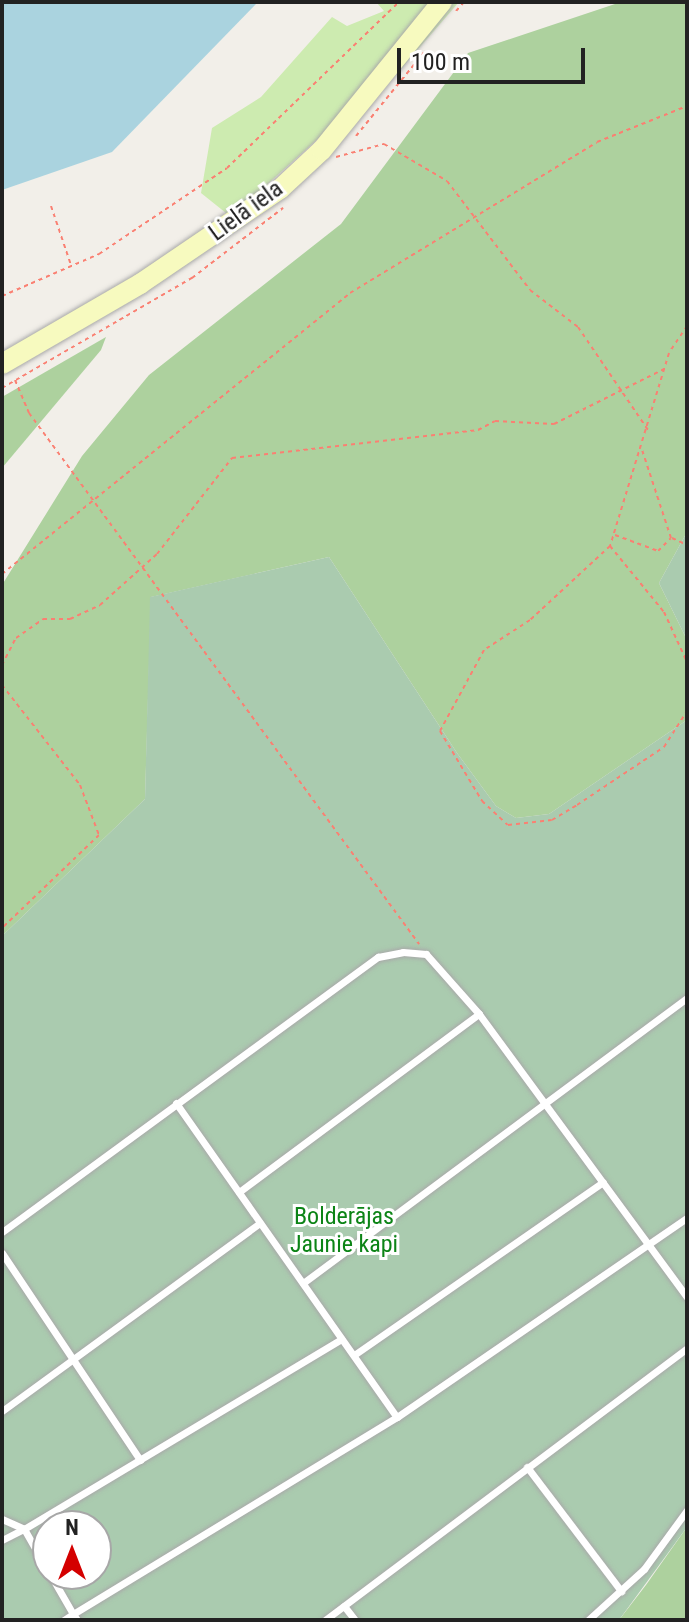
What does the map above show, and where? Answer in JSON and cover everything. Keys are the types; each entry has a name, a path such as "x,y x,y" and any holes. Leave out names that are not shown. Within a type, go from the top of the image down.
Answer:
{"main road":[{"name":"Lielā iela","path":"8,372 280,189 332,139 442,2"}],"lane":[{"path":"2,1232 378,957 426,954 479,1014 687,1297"},
{"path":"303,1283 687,998"},
{"path":"239,1192 479,1014"},
{"path":"176,1103 397,1417"},
{"path":"354,1355 603,1182"},
{"path":"64,1620 75,1617 397,1417 687,1218"},
{"path":"2,1411 260,1223"},
{"path":"2,1253 75,1358 140,1460"},
{"path":"2,1540 341,1339"},
{"path":"325,1620 687,1348"},
{"path":"527,1467 621,1591"},
{"path":"588,1620 621,1591 687,1510"},
{"path":"2,1519 24,1529 32,1543"},
{"path":"59,1590 75,1617"},
{"path":"344,1606 355,1620"}],"path":[{"path":"2,296 72,266 227,168 399,2"},
{"path":"2,574 350,293 468,216 597,142 687,106"},
{"path":"336,158 384,144 447,181 468,216 530,290 578,327 648,430"},
{"path":"51,206 72,266"},
{"path":"687,326 666,368 610,546 530,620 484,650 441,729 482,801 508,825 552,820 577,805 664,747 687,711"},
{"path":"2,665 16,638 43,619 70,619 100,605 143,564 232,458 478,430 495,421 554,424 625,394 666,368"},
{"path":"8,372 29,413 166,594 426,954"},
{"path":"641,449 671,538 687,545"},
{"path":"614,535 658,551 671,538"},
{"path":"610,546 664,612 687,662"},
{"path":"2,685 80,785 99,835 2,928"}],"green space":[{"path":"376,2 434,2 332,126 231,217 201,193 212,128 261,97 332,17 347,26 384,11"},
{"path":"453,2 459,2 381,92"},
{"path":"621,2 687,2 687,532 659,583 687,640 687,720 549,814 516,818 496,806 457,753 329,557 151,597 145,799 2,936 2,585 82,456 149,375 341,224 468,53"},
{"path":"106,337 101,350 2,468 2,397"},
{"path":"687,532 687,640 659,583"},
{"name":"Bolderājas Jaunie kapi","path":"329,557 457,753 496,806 516,818 549,814 687,720 687,1527 619,1620 2,1620 2,936 145,799 150,597"},
{"path":"687,1527 687,1620 619,1620 646,1585"}],"water":[{"path":"2,2 258,2 112,152 2,190"}]}
